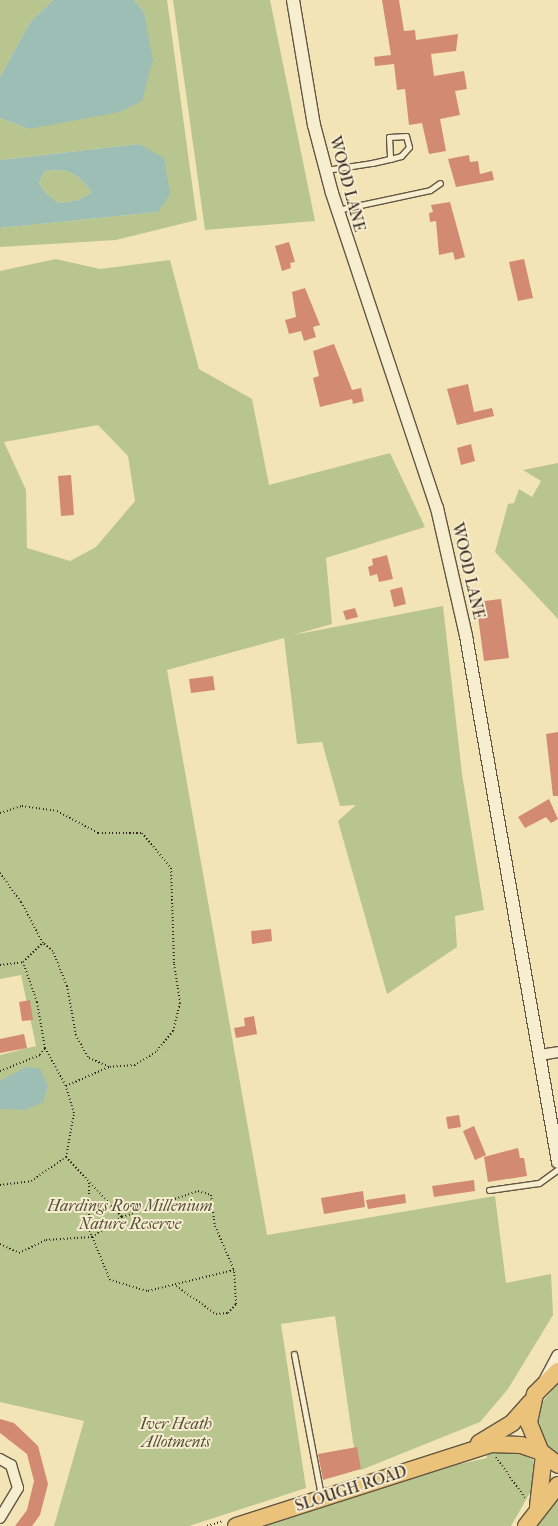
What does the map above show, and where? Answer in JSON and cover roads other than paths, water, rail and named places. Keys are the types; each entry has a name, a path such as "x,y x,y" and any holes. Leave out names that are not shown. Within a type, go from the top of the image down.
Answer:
{"main road":[{"name":"SLOUGH ROAD","path":"467,1452 512,1423 551,1376"},
{"path":"531,1402 529,1423 542,1454 538,1506"},
{"name":"SLOUGH ROAD","path":"236,1526 467,1452 503,1443 542,1454"},
{"path":"542,1454 558,1465"},
{"path":"526,1526 538,1506 558,1485"}],"street":[{"name":"WOOD LANE","path":"293,0 326,170 337,210 437,508 466,636 558,1162"},
{"path":"540,1055 558,1052"},
{"path":"551,1376 558,1356"},
{"path":"0,1459 11,1465 18,1488 0,1518"}],"lane":[{"path":"326,170 390,159 408,150 406,136 389,137 390,159"},
{"path":"337,210 430,190 440,183"},
{"path":"489,1190 539,1183 558,1169"},
{"path":"294,1354 321,1498"}],"water":[{"path":"53,0 134,0 144,12 153,60 142,101 119,112 29,129 0,118 0,77 30,22"},
{"path":"139,144 164,158 170,194 158,212 0,228 0,160","holes":["64,170 78,177 92,192 79,200 59,203 46,193 39,183 45,171"]},
{"path":"26,1067 40,1069 48,1086 43,1102 25,1110 0,1109 0,1081"}],"park label":[{"name":"Hardings Row Millenium Nature Reserve","path":"130,1215"},
{"name":"Iver Heath Allotments","path":"176,1433"}]}
